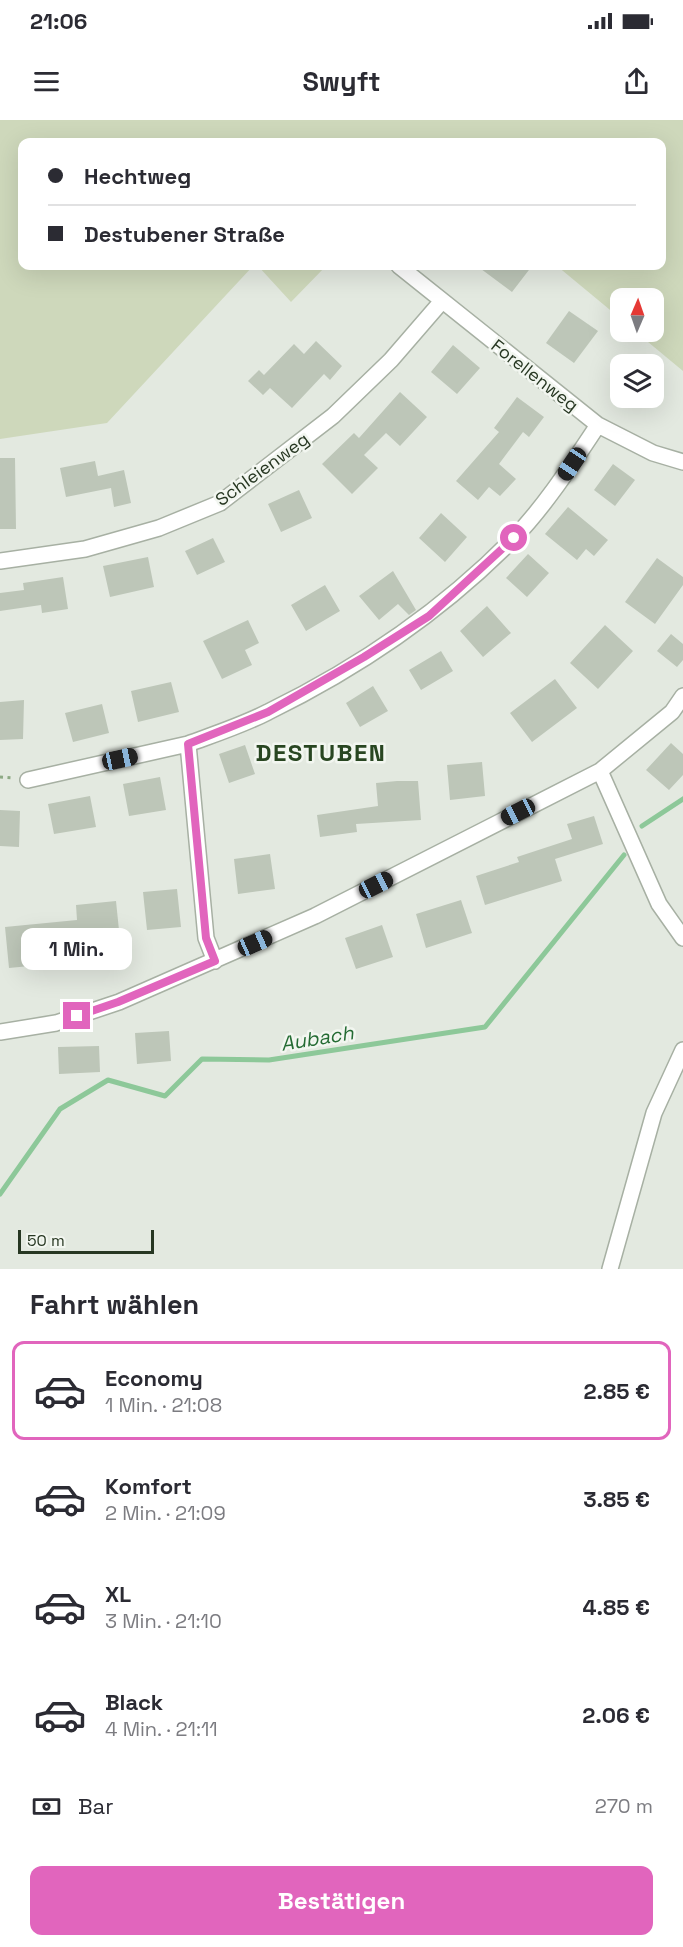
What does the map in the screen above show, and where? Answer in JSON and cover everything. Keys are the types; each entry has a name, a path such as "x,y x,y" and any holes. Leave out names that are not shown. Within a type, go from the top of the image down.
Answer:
{"street":[{"name":"Forellenweg","path":"404,270 598,425 653,453 683,462"},
{"name":"Schleienweg","path":"0,561 85,549 159,528 220,503 333,416 391,360 442,301"},
{"path":"28,780 188,744 268,712 347,668 429,616 514,538 559,483 598,425"},
{"path":"0,1032 56,1023 108,1006 315,916 600,771 672,712 683,696"},
{"path":"188,744 206,938 215,961"},
{"path":"600,771 659,904 683,938"},
{"path":"610,1269 654,1113 683,1050"}],"green space":[{"path":"0,120 683,120 683,371 648,342 664,342 664,288 610,288 610,310 562,270 666,270 666,138 18,138 18,270 249,270 107,423 0,439"},
{"path":"262,270 322,270 291,302"}],"building":[{"path":"482,270 529,270 512,292"},
{"path":"569,311 598,331 574,363 546,343"},
{"path":"316,341 342,366 330,380 324,374 292,408 270,388 263,395 248,381 259,370 264,375 294,344 304,354"},
{"path":"453,345 480,368 457,394 431,372"},
{"path":"400,392 427,417 400,446 386,433 364,455 378,468 352,494 322,464 354,433 359,438"},
{"path":"517,397 544,417 529,437 523,432 499,464 516,479 500,496 489,487 478,500 456,481 499,432 494,428"},
{"path":"0,458 15,458 16,529 0,529"},
{"path":"95,461 98,476 124,470 131,503 114,507 111,488 66,497 60,468"},
{"path":"613,464 635,480 615,506 594,490"},
{"path":"299,490 312,518 281,532 268,504"},
{"path":"568,507 608,540 594,556 586,549 577,560 545,534"},
{"path":"441,513 467,537 445,562 419,538"},
{"path":"213,538 225,562 197,575 185,551"},
{"path":"528,554 549,573 527,597 506,578"},
{"path":"148,557 154,587 110,597 103,566"},
{"path":"657,558 683,577 683,585 655,624 625,602"},
{"path":"393,571 416,610 409,615 398,604 379,620 359,596"},
{"path":"63,577 68,609 42,613 41,605 0,611 0,593 24,590 23,583"},
{"path":"325,585 340,611 306,631 291,605"},
{"path":"487,606 511,633 483,657 460,631"},
{"path":"248,620 259,643 245,650 252,665 222,679 203,641"},
{"path":"605,625 633,651 598,689 570,663"},
{"path":"671,634 683,644 683,660 677,667 657,651"},
{"path":"441,651 453,671 421,690 409,670"},
{"path":"555,679 577,708 532,742 510,713"},
{"path":"171,682 179,712 138,722 131,691"},
{"path":"373,686 388,711 360,727 346,703"},
{"path":"24,700 23,739 0,740 0,702"},
{"path":"102,704 109,733 73,742 65,713"},
{"path":"671,743 683,754 683,775 669,790 646,770"},
{"path":"245,745 255,774 229,783 219,754"},
{"path":"482,762 485,796 450,800 447,765"},
{"path":"160,777 166,810 129,816 123,784"},
{"path":"418,781 421,820 356,824 357,832 320,837 317,815 378,806 376,783"},
{"path":"90,796 96,827 54,834 48,804"},
{"path":"0,810 20,811 19,847 0,846"},
{"path":"594,816 603,844 555,859 562,881 485,905 476,876 519,862 517,857 572,839 567,824"},
{"path":"270,854 275,889 238,894 234,859"},
{"path":"177,889 181,927 147,930 143,892"},
{"path":"461,900 472,933 426,948 416,914"},
{"path":"116,901 120,940 60,946 61,963 9,968 5,927 77,920 76,905"},
{"path":"382,925 393,957 356,969 345,938"},
{"path":"169,1031 171,1061 137,1064 135,1033"},
{"path":"99,1046 100,1072 59,1074 58,1047"}],"waterway":[{"name":"Aubach","path":"642,826 683,799"},
{"name":"Aubach","path":"0,1194 60,1109 108,1080 165,1096 202,1059 269,1060 485,1027 624,855"}],"district":[{"name":"DESTUBEN","path":"321,752"}],"route":[{"path":"77,1016 118,1002 215,961 206,938 188,744 268,712 347,668 429,616 514,538"}]}
